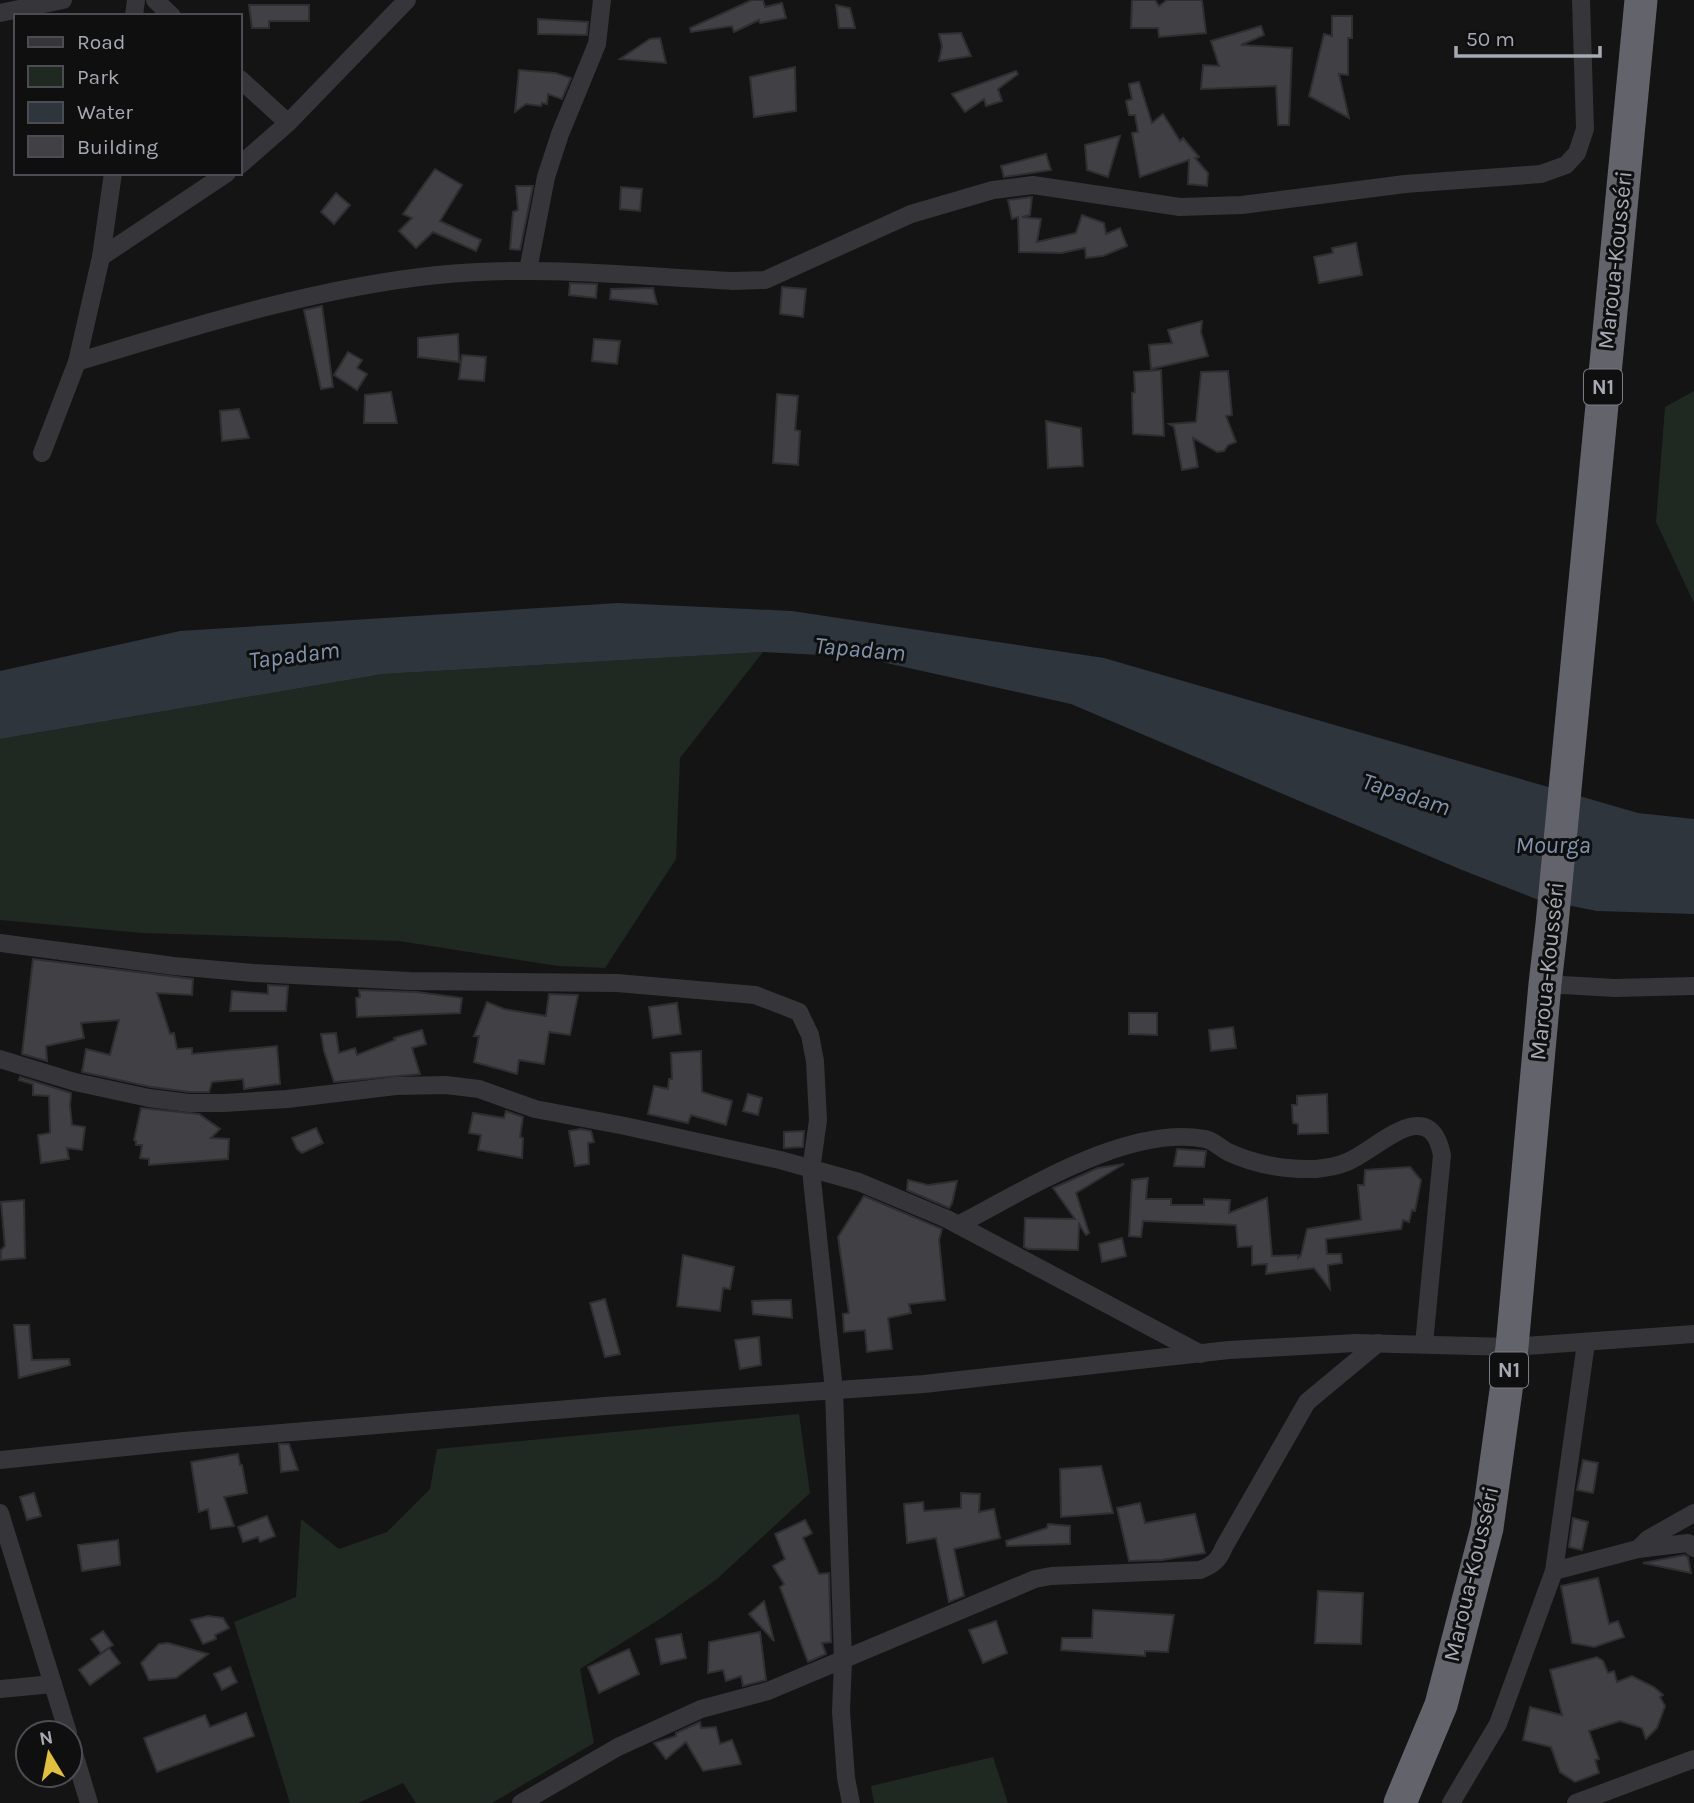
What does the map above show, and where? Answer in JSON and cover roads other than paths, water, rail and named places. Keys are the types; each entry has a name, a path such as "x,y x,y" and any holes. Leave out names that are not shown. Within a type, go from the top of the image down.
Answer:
{"highway":[{"name":"Maroua-Kousséri","path":"1400,1803 1440,1705 1487,1528 1513,1347 1545,984 1640,0"}],"street":[{"path":"0,13 63,0"},
{"path":"155,0 170,14"},
{"path":"242,163 288,123 407,0"},
{"path":"528,270 546,177 560,134 597,44 601,0"},
{"path":"77,362 194,326 375,283 439,275 528,270 733,281 765,279 911,214 993,190 1033,185 1180,207 1242,205 1405,184 1541,174 1566,165 1577,153 1584,129 1581,0"},
{"path":"242,81 288,123"},
{"path":"42,453 77,362 101,257 113,175"},
{"path":"101,257 224,175"},
{"path":"0,943 174,966 253,973 409,981 617,983 755,995 799,1012 810,1035 815,1061 818,1120 811,1170 834,1390 843,1660 841,1711 846,1778 851,1803"},
{"path":"1545,984 1615,988 1694,986"},
{"path":"0,1059 75,1082 149,1098 189,1102 286,1099 396,1086 446,1085 479,1089 535,1109 780,1160 874,1187 958,1225 1200,1354"},
{"path":"958,1225 1076,1163 1114,1149 1167,1138 1207,1139 1227,1151 1265,1166 1318,1169 1347,1162 1409,1125 1422,1126 1439,1140 1442,1155 1424,1344"},
{"path":"0,1460 184,1441 924,1384 1229,1350 1378,1343 1513,1347 1694,1334"},
{"path":"521,1803 618,1747 701,1709 768,1691 1035,1579 1051,1576 1200,1570 1211,1566 1220,1558 1307,1402 1378,1343"},
{"path":"1451,1803 1498,1724 1554,1571 1586,1343"},
{"path":"0,1513 64,1719"},
{"path":"1638,1549 1648,1539 1694,1513"},
{"path":"1554,1571 1638,1549 1688,1543 1694,1548"},
{"path":"0,1689 53,1684"},
{"path":"1576,1803 1694,1759"}],"water":[{"name":"Mourga","path":"618,603 792,611 1104,658 1638,813 1694,819 1694,914 1597,911 1536,899 1071,704 859,657 763,652 383,674 0,739 0,671 180,631"}],"water label":[{"name":"Tapadam","path":"860,649"},
{"name":"Tapadam","path":"294,655"},
{"name":"Tapadam","path":"1406,794"}]}
